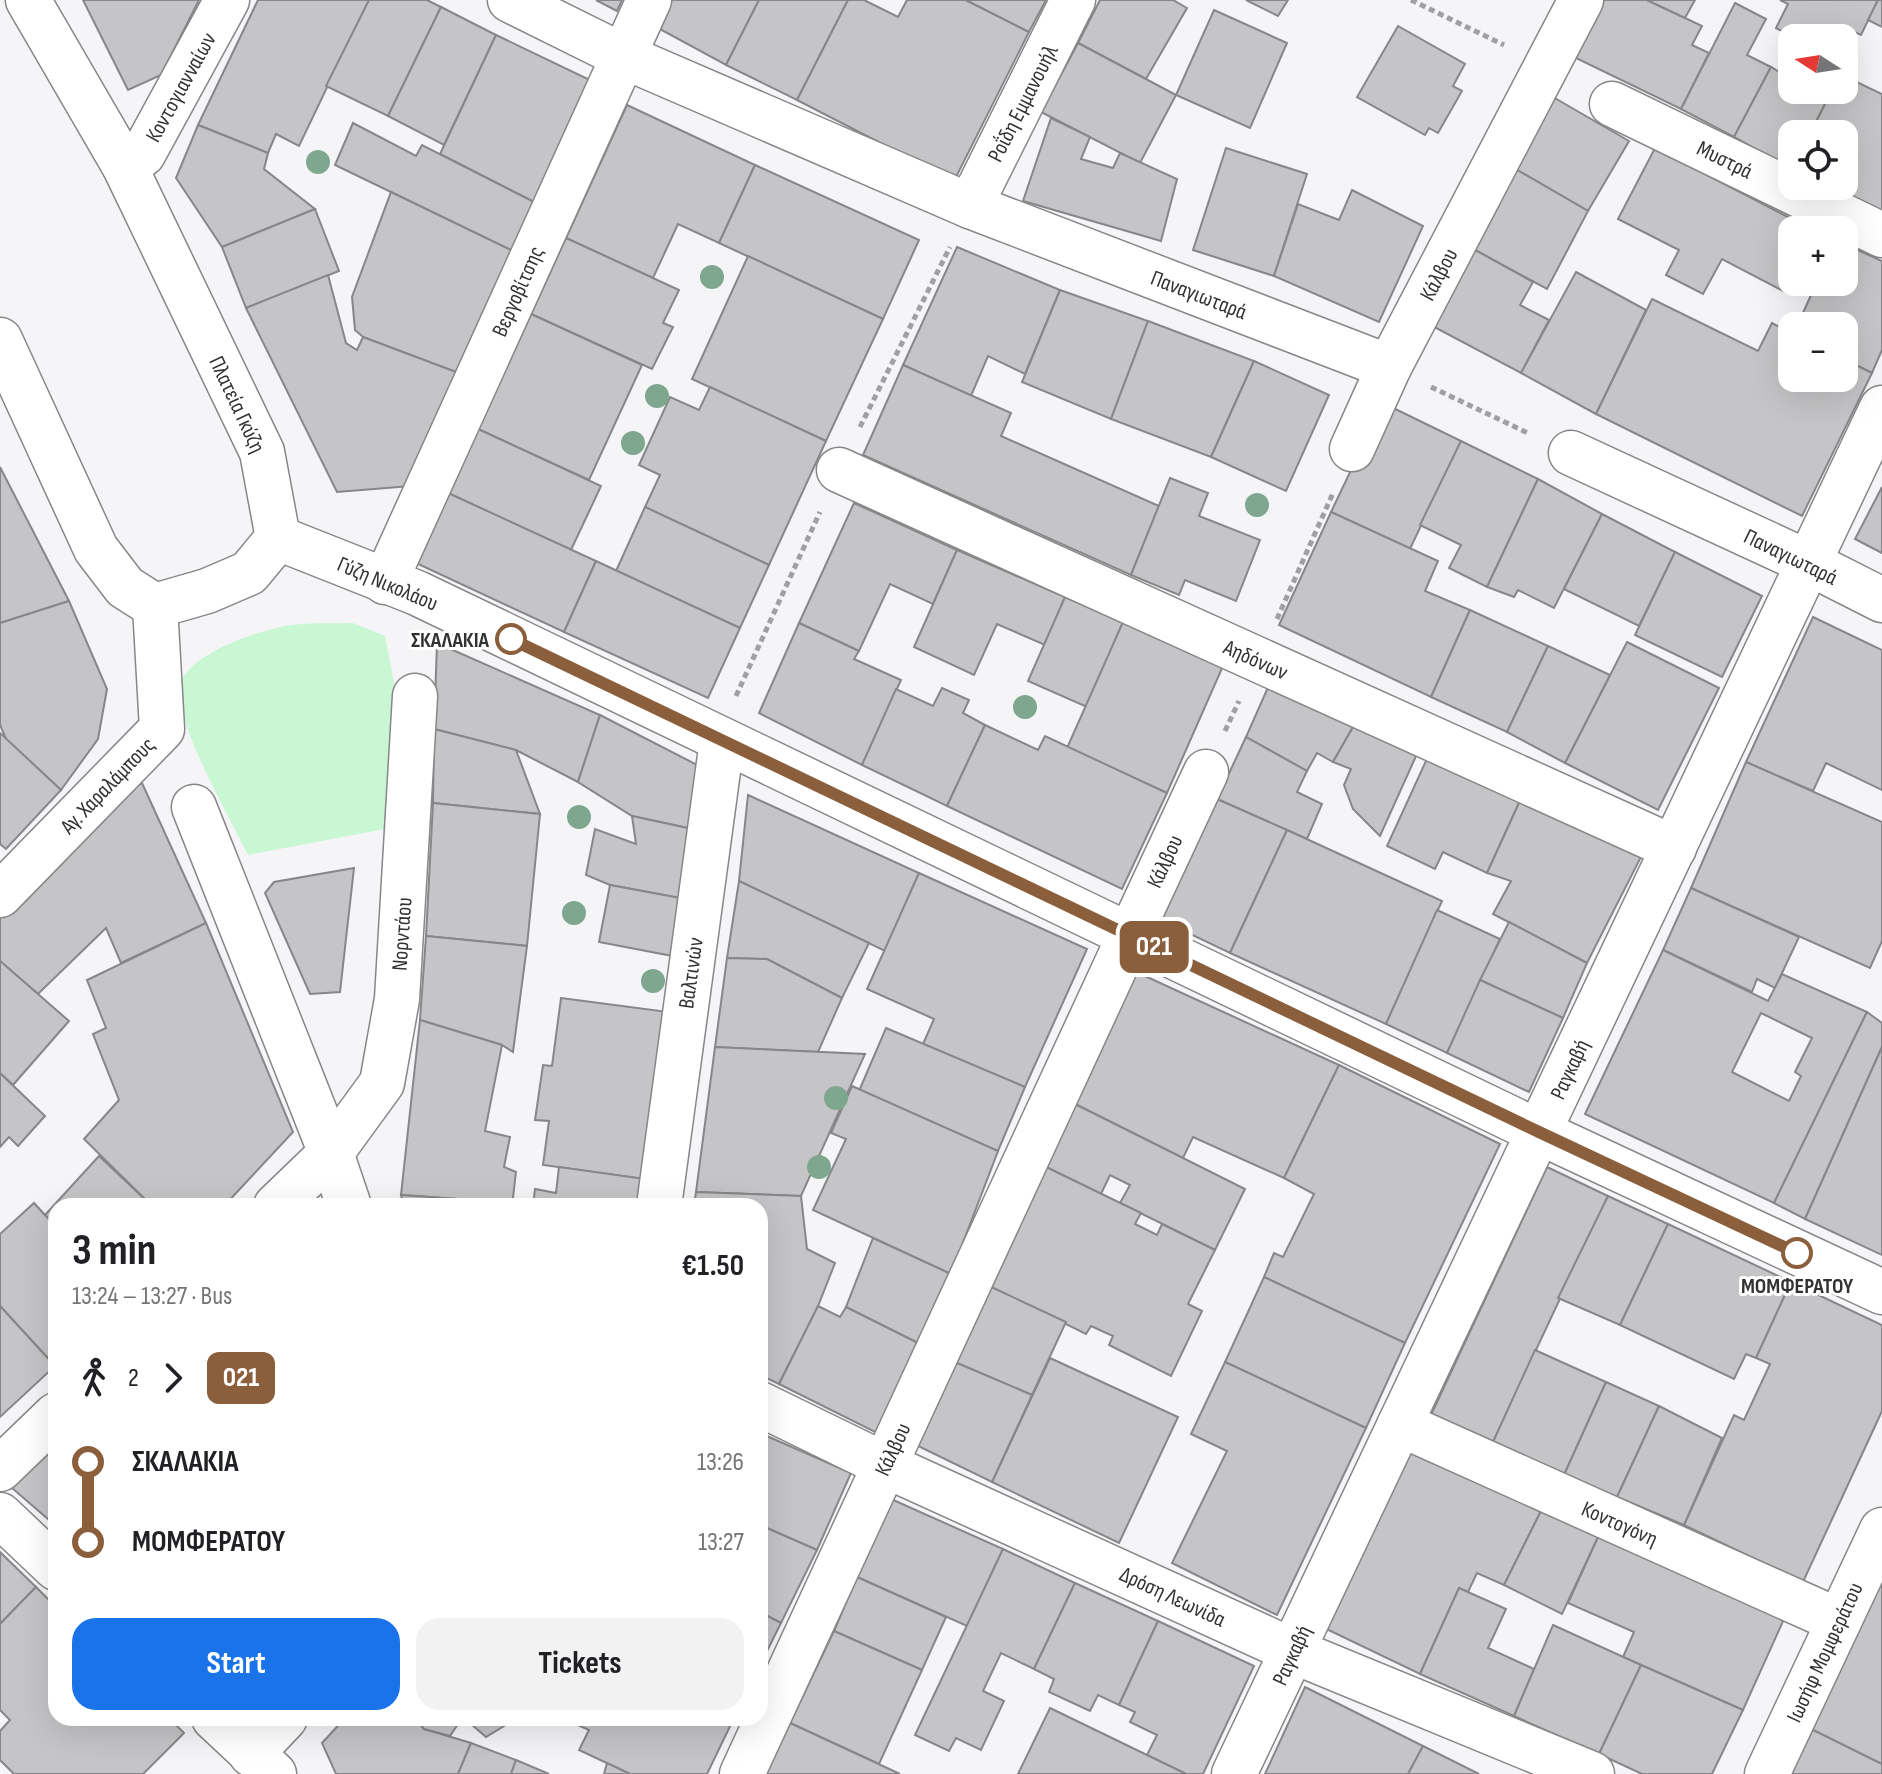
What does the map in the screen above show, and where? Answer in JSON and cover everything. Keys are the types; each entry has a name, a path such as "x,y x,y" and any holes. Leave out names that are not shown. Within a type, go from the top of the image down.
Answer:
{"street":[{"name":"Πλατεία Γκύζη","path":"28,0 125,167 262,452 278,538"},
{"name":"Κοντογιανναίων","path":"125,167 143,154 227,0"},
{"name":"Παναγιωταρά","path":"510,0 623,56 970,206 1389,367"},
{"name":"Βεργοβίτσης","path":"385,582 649,0"},
{"name":"Ροΐδη Εμμανουήλ","path":"970,206 1073,0"},
{"name":"Κάλβου","path":"1352,449 1389,367 1581,0"},
{"name":"Μυστρά","path":"1612,104 1882,235"},
{"path":"5,368 96,549 125,587 155,606 207,591 249,573 278,538"},
{"name":"Ραγκαβή","path":"1234,1774 1882,408"},
{"name":"Παναγιωταρά","path":"1571,453 1882,600"},
{"name":"Αηδόνων","path":"839,470 1674,848"},
{"name":"Γύζη Νικολάου","path":"278,538 417,593 1539,1132 1882,1292"},
{"name":"Αγ. Χαραλάμπους","path":"0,895 162,729 155,606"},
{"name":"Νορντάου","path":"284,1198 331,1153 382,1083 397,999 415,696"},
{"name":"Βαλτινών","path":"660,1198 722,741"},
{"name":"Κάλβου","path":"768,1718 1206,772"},
{"path":"194,807 346,1198"},
{"name":"Δρόση Λεωνίδα","path":"768,1408 885,1465 1293,1651 1592,1774"},
{"path":"0,1469 48,1423"},
{"name":"Κοντογόνη","path":"1400,1424 1839,1621"},
{"path":"0,1515 48,1560"},
{"name":"Ιωσήφ Μομφεράτου","path":"1767,1774 1882,1530"},
{"path":"220,1726 252,1767 280,1726"},
{"name":"Κάλβου","path":"742,1774 764,1726"}],"path":[{"path":"1411,0 1547,67"},
{"path":"1389,367 1571,453"},
{"path":"1206,772 1352,449"}],"green space":[{"path":"353,623 385,636 394,682 396,827 248,855 205,771 186,724 180,687 185,675 208,655 258,633 294,625"}],"building":[{"path":"83,0 199,0 161,75 128,90"},
{"path":"258,0 369,0 299,146 276,134 268,153 198,125"},
{"path":"369,0 427,0 441,7 388,116 326,86"},
{"path":"596,0 622,0 617,11"},
{"path":"672,0 759,0 726,65 658,28"},
{"path":"759,0 848,0 797,100 726,65"},
{"path":"848,0 864,0 898,17 907,0 966,0 1029,32 954,181 797,100"},
{"path":"966,0 1046,0 1029,32"},
{"path":"1100,0 1173,0 1187,8 1146,79 1078,43"},
{"path":"1246,0 1288,0 1278,16"},
{"path":"1604,0 1647,0 1702,26 1692,45 1709,53 1681,109 1576,58"},
{"path":"1647,0 1695,0 1685,18"},
{"path":"1780,0 1878,0 1861,35 1858,34 1858,24 1778,24 1788,4"},
{"path":"1878,0 1882,0 1882,27 1868,20"},
{"path":"1735,3 1766,19 1747,55 1771,67 1734,137 1681,109"},
{"path":"441,7 496,35 444,145 388,116"},
{"path":"1214,10 1287,43 1250,128 1176,95"},
{"path":"1398,26 1465,64 1453,86 1462,91 1438,133 1429,128 1425,135 1357,97"},
{"path":"496,35 594,82 536,203 440,154"},
{"path":"1078,43 1176,95 1140,163 1041,112"},
{"path":"1771,67 1778,71 1778,104 1825,104 1817,120 1778,120 1778,161 1734,137"},
{"path":"1858,83 1882,94 1882,212 1857,200 1858,120 1817,120 1825,104 1858,104"},
{"path":"1553,97 1629,141 1588,211 1512,167"},
{"path":"627,105 755,165 719,243 678,224 653,278 566,238"},
{"path":"1051,118 1090,137 1081,159 1113,168 1120,153 1177,179 1161,241 1023,201"},
{"path":"353,123 416,156 422,145 536,203 513,251 335,165"},
{"path":"198,125 268,153 264,169 315,209 222,247 176,178"},
{"path":"1226,148 1307,174 1274,276 1193,250"},
{"path":"1655,148 1786,216 1778,216 1778,288 1722,259 1703,294 1666,275 1679,250 1618,219"},
{"path":"755,165 919,240 883,319 719,243"},
{"path":"1512,167 1588,211 1547,289 1466,245"},
{"path":"1352,190 1423,226 1379,322 1274,276 1298,204 1339,220"},
{"path":"391,192 513,251 456,372 363,337 355,330 352,297"},
{"path":"315,209 339,271 246,308 222,247"},
{"path":"566,238 679,290 663,323 673,327 652,369 531,314"},
{"path":"1466,245 1533,282 1520,305 1549,320 1521,373 1423,321"},
{"path":"957,247 1060,290 1025,374 988,356 971,396 903,365"},
{"path":"1858,250 1882,261 1882,350 1872,373 1858,366 1858,312 1803,312 1811,296 1858,296"},
{"path":"748,256 883,319 826,441 692,379"},
{"path":"1576,272 1646,310 1596,414 1521,373"},
{"path":"328,275 346,343 357,350 363,337 456,372 411,486 337,492 246,308"},
{"path":"1060,290 1148,321 1111,419 1022,382"},
{"path":"1652,299 1758,351 1772,323 1778,326 1778,392 1858,392 1858,366 1872,373 1802,516 1596,414"},
{"path":"531,314 642,365 589,480 478,429"},
{"path":"1148,321 1254,361 1211,457 1111,419"},
{"path":"1254,361 1329,395 1286,491 1211,457"},
{"path":"903,365 1011,413 1001,436 1159,506 1131,575 863,455"},
{"path":"710,387 826,441 769,565 645,507 660,475 639,465 670,397 699,410"},
{"path":"1383,403 1461,441 1410,549 1331,512"},
{"path":"478,429 601,486 571,550 448,493"},
{"path":"1461,441 1538,479 1487,587 1449,568 1461,545 1420,525"},
{"path":"0,467 69,601 0,623"},
{"path":"1170,478 1208,493 1199,516 1260,540 1236,601 1185,580 1179,595 1131,575"},
{"path":"1538,479 1602,514 1554,608 1518,590 1514,597 1487,587"},
{"path":"1882,487 1882,553 1855,539"},
{"path":"448,493 596,561 564,632 416,563"},
{"path":"854,503 957,550 933,604 890,584 859,651 799,623"},
{"path":"645,507 769,565 740,628 616,571"},
{"path":"1331,512 1438,561 1425,591 1470,610 1431,697 1279,625"},
{"path":"1602,514 1675,552 1639,626 1564,589"},
{"path":"957,550 1065,597 1045,645 997,624 974,675 914,647"},
{"path":"1675,552 1762,596 1722,677 1635,635"},
{"path":"596,561 740,628 708,698 564,632"},
{"path":"1065,597 1123,622 1087,707 1028,681"},
{"path":"69,601 107,689 98,739 61,790 6,739 0,725 0,623"},
{"path":"1470,610 1548,646 1507,732 1431,697"},
{"path":"1813,617 1882,650 1882,790 1826,763 1813,791 1746,762"},
{"path":"1123,622 1223,666 1167,793 1067,748"},
{"path":"799,623 859,651 854,659 901,680 862,765 759,713"},
{"path":"1627,642 1719,688 1658,810 1565,763"},
{"path":"437,643 600,715 578,782 516,750 434,729"},
{"path":"1548,646 1610,675 1565,763 1507,732"},
{"path":"1273,676 1357,720 1333,762 1317,753 1307,771 1246,737"},
{"path":"942,688 969,700 963,713 985,725 947,806 862,765 896,689 933,706"},
{"path":"600,715 703,768 697,830 632,816 578,782"},
{"path":"1357,720 1421,745 1380,836 1353,809 1344,785 1351,769 1333,762"},
{"path":"985,725 1038,750 1045,736 1167,793 1122,889 947,806"},
{"path":"434,729 516,750 540,814 433,803"},
{"path":"0,733 61,790 6,849 0,844"},
{"path":"1246,737 1307,771 1297,792 1322,804 1307,839 1217,799"},
{"path":"1431,750 1524,792 1487,873 1443,852 1435,869 1387,846"},
{"path":"1746,762 1882,822 1882,941 1870,968 1691,888"},
{"path":"142,783 206,923 121,963 106,928 38,994 0,961 0,917 113,793"},
{"path":"1524,792 1644,851 1587,963 1493,914 1511,881 1487,873"},
{"path":"748,795 919,873 885,951 739,881"},
{"path":"1217,799 1287,830 1230,953 1159,919"},
{"path":"433,803 540,814 527,946 426,936"},
{"path":"632,816 697,830 691,900 610,885 586,875 595,829 636,844"},
{"path":"1287,830 1442,901 1386,1024 1230,953"},
{"path":"354,868 340,992 310,994 265,893 274,882"},
{"path":"919,873 1087,949 1025,1087 923,1044 934,1019 867,989"},
{"path":"739,881 869,943 842,998 767,959 727,958"},
{"path":"610,885 691,900 683,958 599,942"},
{"path":"1691,888 1799,937 1775,988 1757,979 1752,992 1663,950"},
{"path":"1437,910 1500,939 1447,1053 1386,1024"},
{"path":"1509,922 1587,963 1563,1018 1480,980"},
{"path":"206,923 293,1132 231,1198 144,1198 84,1139 119,1100 93,1034 106,1028 87,980"},
{"path":"426,936 527,946 513,1052 502,1045 420,1020"},
{"path":"1663,950 1768,1001 1782,974 1867,1012 1774,1203 1585,1114","holes":["1761,1013 1812,1038 1795,1072 1801,1076 1789,1101 1732,1072"]},
{"path":"727,958 767,959 842,998 818,1052 715,1047"},
{"path":"0,961 69,1021 13,1085 0,1073"},
{"path":"1134,971 1339,1065 1284,1178 1193,1137 1183,1158 1075,1104"},
{"path":"1480,980 1563,1018 1529,1092 1447,1053"},
{"path":"561,998 676,1013 652,1180 543,1165 549,1121 535,1120 543,1065 552,1066"},
{"path":"1867,1012 1882,1023 1882,1047 1805,1219 1774,1203"},
{"path":"420,1020 502,1045 485,1131 510,1137 504,1167 516,1172 513,1198 401,1195"},
{"path":"886,1028 1025,1087 998,1151 859,1091"},
{"path":"715,1047 865,1054 801,1196 696,1192"},
{"path":"1882,1047 1882,1255 1805,1219"},
{"path":"1339,1065 1500,1144 1405,1343 1264,1277 1274,1253 1283,1257 1314,1194 1284,1178"},
{"path":"0,1073 45,1116 18,1146 9,1137 0,1147"},
{"path":"852,1086 998,1151 951,1274 813,1210 846,1139 831,1133"},
{"path":"1075,1104 1245,1189 1215,1250 1120,1203 1130,1185 1110,1175 1101,1194 1044,1166"},
{"path":"99,1156 144,1198 61,1198"},
{"path":"1044,1166 1141,1213 1135,1224 1157,1235 1162,1224 1215,1250 1188,1304 1202,1311 1171,1376 1109,1345 1113,1336 1091,1326 1086,1334 987,1285"},
{"path":"559,1167 652,1180 650,1198 534,1198 535,1189 556,1193"},
{"path":"1547,1167 1608,1196 1493,1442 1431,1415"},
{"path":"696,1192 801,1196 807,1249 835,1263 818,1306 779,1384 768,1379 768,1198 695,1198"},
{"path":"401,1195 444,1198 402,1198"},
{"path":"1608,1196 1668,1224 1620,1325 1558,1298"},
{"path":"34,1203 48,1218 48,1358 0,1306 0,1234"},
{"path":"1668,1224 1791,1282 1756,1358 1746,1354 1734,1379 1620,1325"},
{"path":"873,1238 951,1274 918,1343 846,1307"},
{"path":"1264,1277 1405,1343 1366,1428 1225,1362"},
{"path":"1791,1282 1882,1325 1882,1411 1803,1582 1684,1525 1734,1415 1744,1420 1770,1364 1756,1358"},
{"path":"987,1285 1066,1322 1032,1395 950,1360"},
{"path":"0,1306 48,1358 48,1372 0,1417"},
{"path":"818,1306 840,1317 846,1307 918,1343 877,1433 779,1384"},
{"path":"1535,1350 1606,1382 1564,1475 1493,1442"},
{"path":"1050,1358 1178,1417 1119,1543 992,1482"},
{"path":"950,1360 1032,1395 992,1482 914,1444"},
{"path":"1225,1362 1366,1428 1277,1615 1172,1563 1227,1451 1191,1434"},
{"path":"1606,1382 1659,1406 1617,1497 1564,1475"},
{"path":"1659,1406 1722,1438 1684,1525 1617,1497"},
{"path":"768,1437 851,1473 817,1550 768,1529"},
{"path":"1400,1444 1541,1511 1504,1585 1477,1573 1468,1592 1459,1588 1420,1674 1316,1624"},
{"path":"48,1450 48,1519 12,1488"},
{"path":"891,1499 1003,1549 967,1626 857,1577"},
{"path":"1541,1511 1599,1535 1562,1614 1504,1585"},
{"path":"768,1529 817,1550 781,1623 768,1616"},
{"path":"1599,1535 1784,1619 1743,1710 1623,1657 1634,1632 1568,1603"},
{"path":"1003,1549 1075,1583 1034,1669 1001,1653 983,1691 1004,1701 981,1750 956,1738 949,1751 915,1735"},
{"path":"0,1552 36,1587 0,1624"},
{"path":"1882,1569 1882,1764 1807,1727"},
{"path":"857,1577 946,1617 922,1670 834,1631"},
{"path":"1075,1583 1158,1621 1119,1705 1098,1695 1090,1711 1049,1692 1054,1679 1034,1669"},
{"path":"36,1587 48,1599 48,1726 177,1726 184,1733 143,1774 14,1774 0,1760 0,1731 10,1720 0,1710 0,1624"},
{"path":"1459,1588 1506,1609 1488,1648 1534,1669 1514,1716 1420,1674"},
{"path":"768,1616 781,1623 768,1649"},
{"path":"1158,1621 1254,1666 1203,1774 1186,1774 1147,1755 1157,1735 1130,1722 1135,1712 1119,1705"},
{"path":"1553,1625 1641,1665 1599,1754 1514,1716"},
{"path":"834,1631 922,1670 879,1764 790,1723"},
{"path":"1641,1665 1743,1710 1712,1774 1642,1774 1599,1754"},
{"path":"1305,1687 1423,1746 1408,1774 1265,1774"},
{"path":"1050,1708 1147,1755 1186,1774 1018,1774"},
{"path":"790,1723 900,1774 766,1774"},
{"path":"338,1726 422,1726 471,1743 458,1774 336,1774 322,1743"},
{"path":"422,1726 457,1726 450,1736"},
{"path":"473,1726 504,1726 486,1737"},
{"path":"580,1726 730,1726 707,1774 630,1774 579,1750 589,1730"},
{"path":"1807,1727 1882,1764 1882,1774 1785,1774"},
{"path":"471,1743 516,1760 511,1774 458,1774"},
{"path":"1423,1746 1479,1774 1408,1774"},
{"path":"516,1760 549,1774 511,1774"},
{"path":"607,1763 630,1774 604,1774"}],"bus line":[{"name":"021","path":"511,639 1797,1253"}],"place":[{"name":"ΣΚΑΛΑΚΙΑ","path":"511,639"},
{"name":"ΜΟΜΦΕΡΑΤΟΥ","path":"1797,1253"}]}
